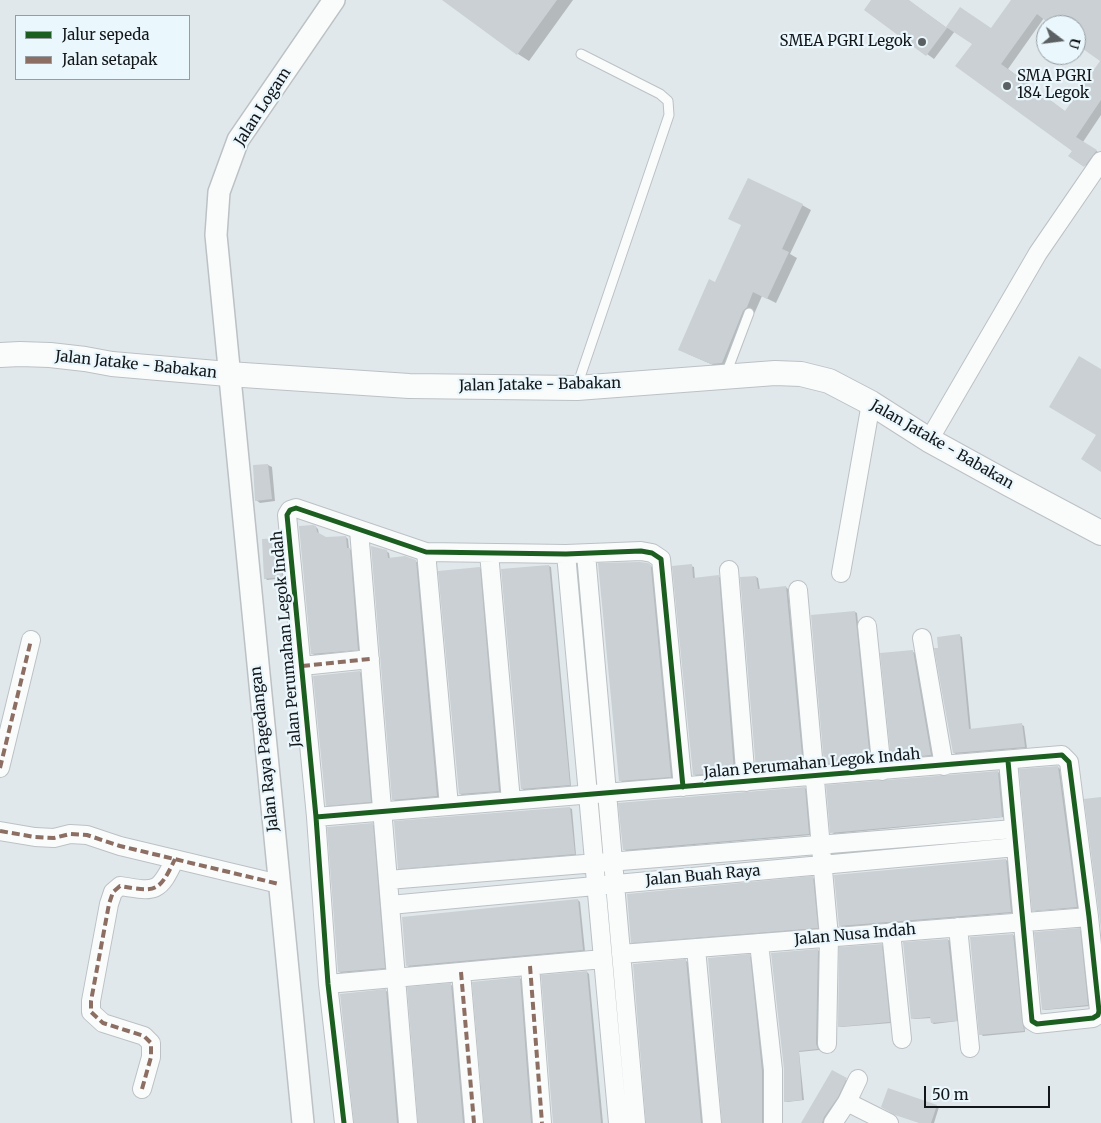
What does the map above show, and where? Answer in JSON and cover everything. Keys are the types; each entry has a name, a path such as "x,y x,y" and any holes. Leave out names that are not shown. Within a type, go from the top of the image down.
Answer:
{"main road":[{"name":"Jalan Jatake - Babakan","path":"0,355 50,355 112,364 409,386 577,388 775,373 801,374 829,381 871,404 929,440 1101,533"}],"street":[{"name":"Jalan Logam","path":"228,374 216,235 219,192 238,140 334,0"},
{"path":"929,440 1038,253 1101,161"},
{"name":"Jalan Raya Pagedangan","path":"228,374 303,1123"},
{"path":"841,572 871,404"},
{"name":"Jalan Perumahan Legok Indah","path":"344,1123 328,984 316,817 288,516 290,510 296,508 426,552 586,554 641,550 652,553 661,559 683,787"},
{"path":"359,530 408,1123"},
{"path":"426,552 449,806"},
{"path":"489,553 511,801"},
{"path":"566,554 618,1123"},
{"path":"586,554 636,1123"},
{"path":"729,570 746,782"},
{"path":"798,590 829,937 827,1044"},
{"path":"867,626 882,771"},
{"path":"922,638 944,766"},
{"path":"0,768 31,640"},
{"path":"302,666 370,659"},
{"name":"Jalan Perumahan Legok Indah","path":"316,817 1008,761 1059,755 1065,756 1069,762 1089,917"},
{"path":"1008,761 1032,1021 1035,1023 1093,1018 1098,1015 1097,966 1089,917"},
{"name":"Jalan Buah Raya","path":"388,880 1014,830"},
{"path":"0,831 54,838 70,834 86,835 120,846 279,884"},
{"name":"Jalan Buah Raya","path":"390,905 1016,847"},
{"path":"142,1089 151,1057 151,1043 144,1036 103,1023 91,1012 91,1001 109,904 113,892 120,886 146,890 157,888 166,879 175,859"},
{"name":"Jalan Nusa Indah","path":"621,954 1089,917"},
{"path":"958,927 970,1048"},
{"path":"891,932 902,1039"},
{"path":"759,943 773,1070 774,1123"},
{"path":"696,948 712,1123"},
{"path":"328,984 603,959"},
{"path":"530,966 542,1123"},
{"path":"461,972 474,1123"},
{"path":"833,1123 847,1102 858,1079"},
{"path":"847,1102 889,1123"}],"lane":[{"path":"577,388 669,115 668,101 660,94 581,54"},
{"path":"725,377 749,312"}],"building":[{"path":"442,0 557,0 517,55"},
{"name":"SMEA PGRI Legok","path":"871,0 909,0 947,28 926,56 864,10"},
{"path":"1011,0 1101,0 1101,100 1076,137 1097,150 1084,167 1068,156 1072,151 955,66 972,44 946,27 960,7 991,28"},
{"path":"748,178 803,204 782,249 789,252 767,299 753,292 747,307 743,311 722,363 711,364 678,350 709,279 715,282 741,225 728,219"},
{"path":"1079,356 1101,369 1101,472 1081,459 1096,435 1049,407"},
{"path":"268,464 272,499 255,501 253,465"},
{"path":"299,526 316,526 317,532 326,537 346,536 347,548 350,548 358,650 311,654"},
{"path":"279,538 282,577 264,579 262,539"},
{"path":"371,546 387,550 388,558 405,556 416,560 437,796 392,800"},
{"path":"640,562 651,565 671,777 619,781 598,563"},
{"path":"692,564 693,578 719,575 734,772 693,775 672,566"},
{"path":"549,565 570,785 521,789 501,569"},
{"path":"480,567 499,791 459,794 438,571"},
{"path":"756,576 758,589 786,586 803,766 756,770 740,577"},
{"path":"855,611 870,760 824,764 811,615"},
{"path":"960,634 969,729 1022,723 1025,747 953,753 934,648 938,648 937,637"},
{"path":"913,650 931,755 891,759 880,653"},
{"path":"360,671 371,802 326,806 313,676"},
{"path":"1058,766 1077,907 1032,911 1019,769"},
{"path":"998,771 1002,817 830,833 826,785"},
{"path":"805,787 809,834 623,850 618,803"},
{"path":"1101,797 1101,929 1084,799"},
{"path":"570,807 575,854 398,869 394,821"},
{"path":"373,823 385,968 338,972 327,827"},
{"path":"1006,859 1011,912 839,926 834,875"},
{"path":"813,876 818,928 631,943 627,894"},
{"path":"578,899 583,950 406,966 402,917"},
{"path":"1080,928 1088,1005 1042,1010 1034,932"},
{"path":"1013,934 1024,1031 979,1035 970,937"},
{"path":"948,939 957,1021 931,1023 930,1017 911,1019 903,942"},
{"path":"882,944 890,1022 838,1027 839,947"},
{"path":"818,949 816,1044 818,1049 799,1051 802,1100 784,1102 784,1069 771,953"},
{"path":"750,954 762,1071 762,1123 722,1123 708,958"},
{"path":"686,959 701,1123 646,1123 633,964"},
{"path":"587,971 601,1123 553,1123 541,975"},
{"path":"520,977 531,1123 484,1123 472,982"},
{"path":"451,983 463,1123 418,1123 407,987"},
{"path":"386,989 397,1123 354,1123 340,994"},
{"path":"832,1070 847,1078 838,1097 822,1123 801,1123"},
{"path":"888,1088 937,1105 931,1123 919,1123 895,1115 881,1107"}],"marked path":[{"path":"0,768 31,640"},
{"path":"302,666 370,659"},
{"path":"0,831 54,838 70,834 87,835 120,846 279,884"},
{"path":"142,1089 151,1057 151,1043 144,1036 103,1023 91,1012 91,1001 109,904 113,892 120,886 142,889 155,888 165,878 175,859"},
{"path":"530,966 542,1123"},
{"path":"461,972 474,1123"}],"cycle path":[{"path":"344,1123 328,984 316,817 287,515 290,510 296,508 426,552 566,554 641,551 652,553 661,559 683,787"},
{"path":"316,817 1062,755 1069,762 1089,917 1099,1011 1098,1015 1093,1018 1037,1024 1032,1021 1008,761"}],"place":[{"name":"SMEA PGRI Legok","path":"922,42"},
{"name":"SMA PGRI 184 Legok","path":"1007,86"}]}
